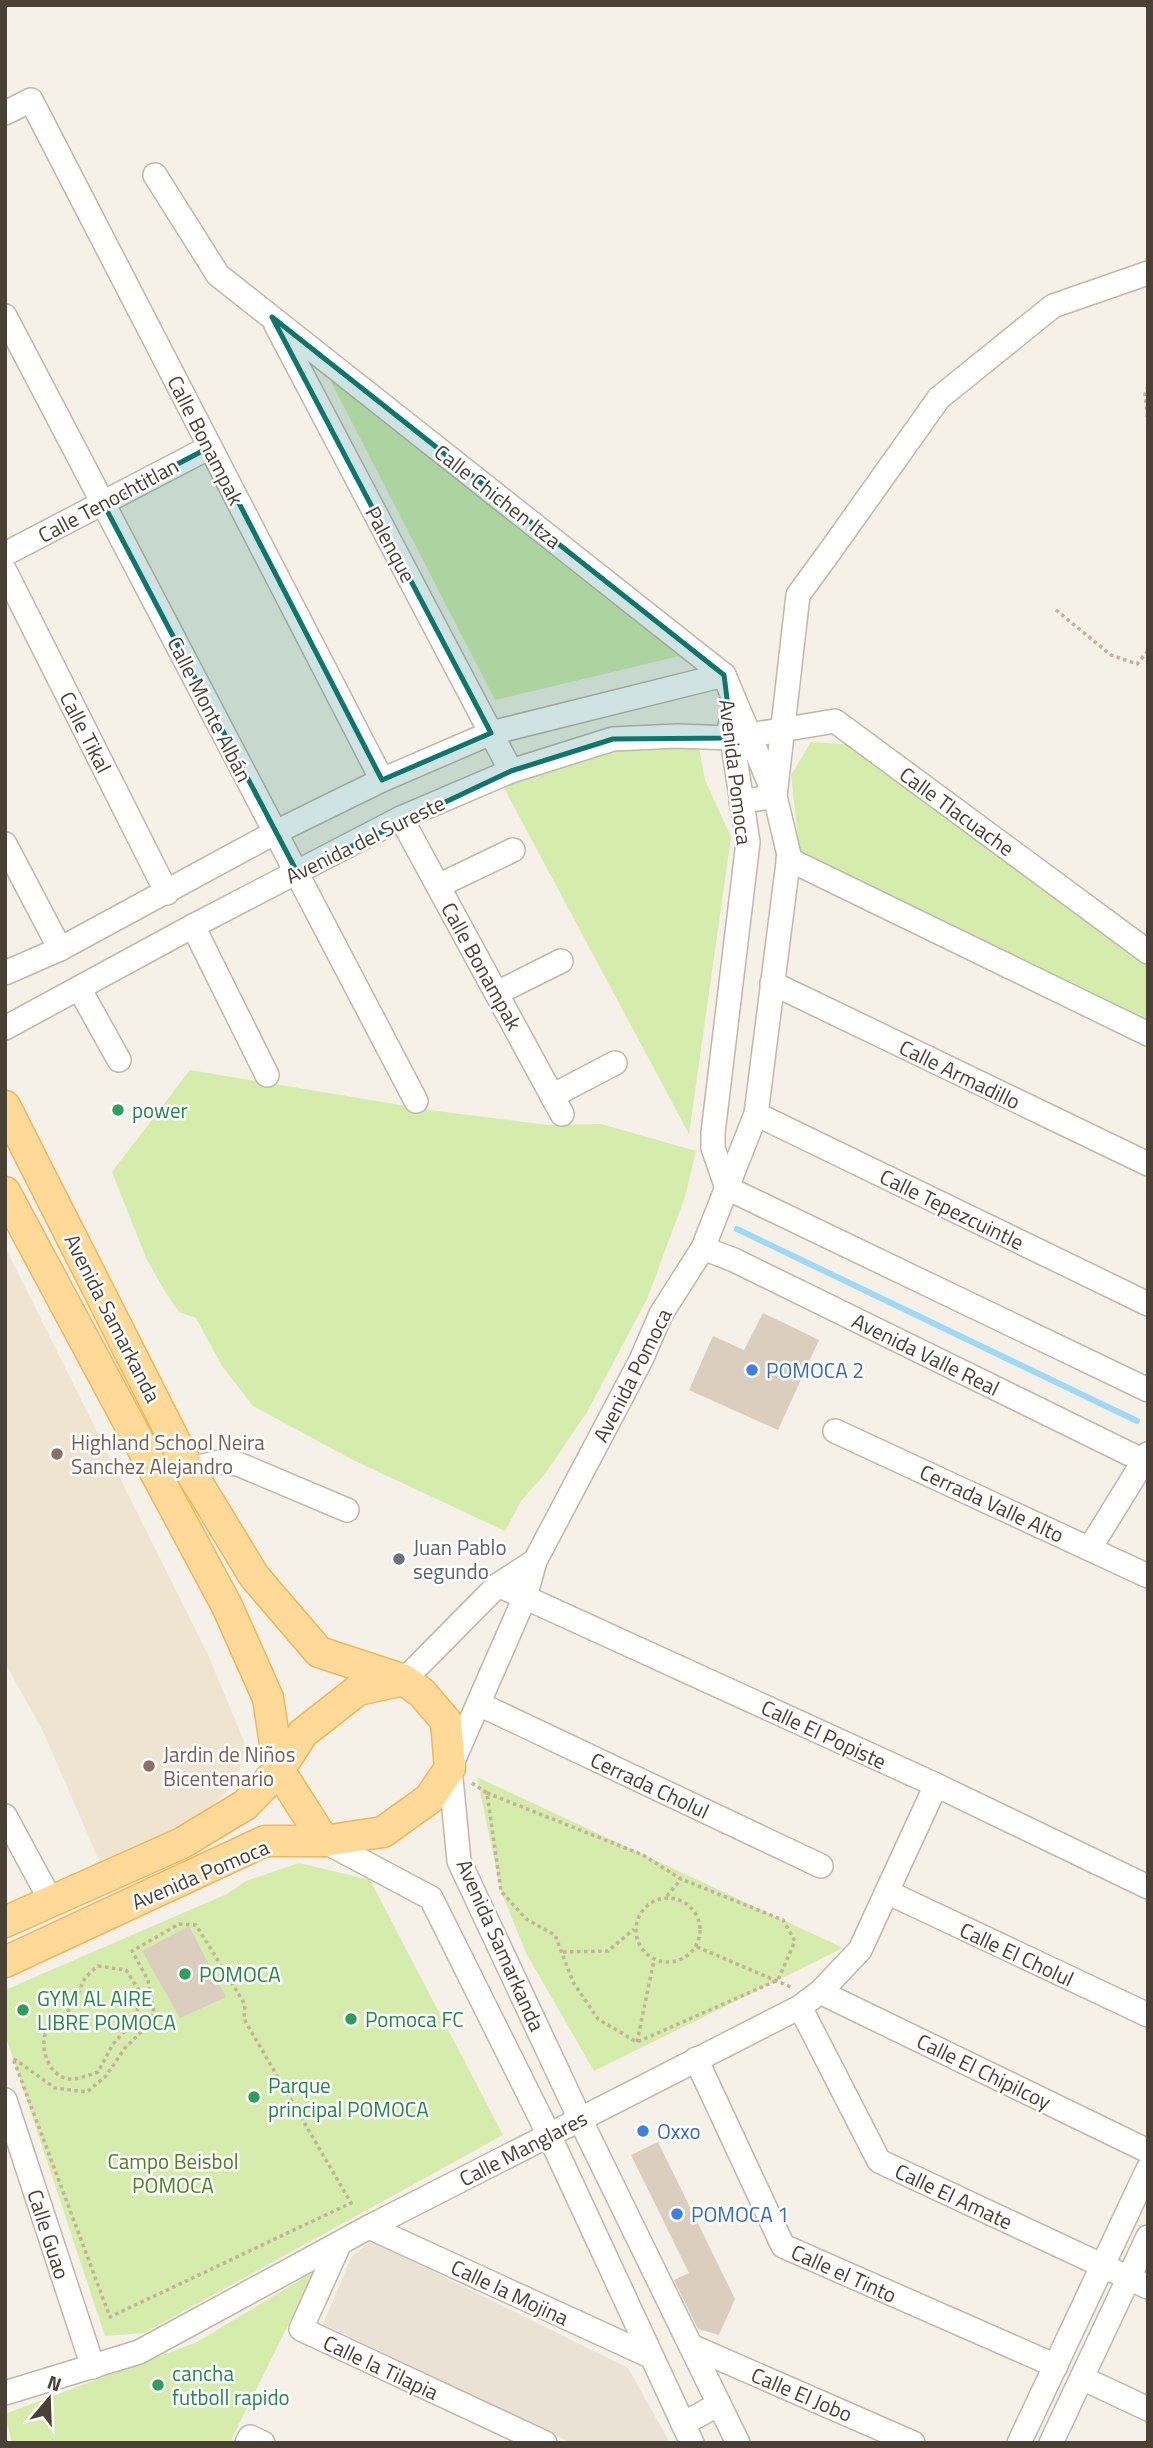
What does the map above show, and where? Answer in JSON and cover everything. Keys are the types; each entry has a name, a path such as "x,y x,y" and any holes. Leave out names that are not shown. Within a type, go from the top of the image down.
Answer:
{"main road":[{"name":"Avenida Samarkanda","path":"5,1106 189,1469 254,1576 319,1652 404,1680 422,1693 446,1721 450,1768"},
{"name":"Avenida Samarkanda","path":"5,1192 227,1606 268,1698 279,1770 324,1840"},
{"path":"70,1312 103,1296"},
{"name":"Avenida Pomoca","path":"5,1922 182,1843 245,1805 279,1770 303,1733 358,1690 404,1680"},
{"name":"Avenida Pomoca","path":"5,1962 265,1842 324,1840 383,1832 429,1799 450,1768"}],"street":[{"name":"Calle Bonampak","path":"5,113 31,100 382,780"},
{"name":"Calle Chichen Itza","path":"155,175 218,275 724,675"},
{"path":"741,802 775,796 798,595 939,398 1053,306 1148,273"},
{"name":"Calle Monte Albán","path":"5,316 416,1101"},
{"name":"Palenque","path":"272,317 511,771"},
{"name":"Calle Tenochtitlan","path":"5,554 210,447"},
{"name":"Calle Tikal","path":"5,571 167,892"},
{"name":"Avenida del Sureste","path":"5,973 61,949 274,833 382,780 491,733 724,675"},
{"name":"Avenida Pomoca","path":"450,1768 525,1597 535,1561 641,1360 661,1314 703,1248 756,1114 788,859 775,796 741,737 724,675"},
{"name":"Calle Tlacuache","path":"741,737 835,721 1148,952"},
{"name":"Avenida del Sureste","path":"5,1028 401,818 511,771 613,739 741,737"},
{"name":"Avenida Pomoca","path":"727,1188 713,1148 713,1140 748,842 741,802 741,737"},
{"name":"Calle Bonampak","path":"401,818 557,1105 615,1063"},
{"path":"5,844 61,949"},
{"path":"438,886 513,850"},
{"path":"788,859 1148,1034"},
{"path":"193,926 267,1075"},
{"path":"497,993 561,961"},
{"name":"Calle Armadillo","path":"772,983 1148,1164"},
{"path":"79,988 119,1060"},
{"name":"Calle Tepezcuintle","path":"756,1114 1148,1304"},
{"path":"727,1188 1148,1390"},
{"name":"Avenida Valle Real","path":"703,1248 747,1266 1147,1459"},
{"name":"Cerrada Valle Alto","path":"835,1432 1148,1576"},
{"path":"1090,1548 1147,1459"},
{"path":"189,1469 220,1462 238,1464 347,1510"},
{"name":"Avenida Pomoca","path":"404,1680 498,1585 535,1561"},
{"name":"Calle El Popiste","path":"498,1585 936,1785 1148,1887"},
{"name":"Cerrada Cholul","path":"479,1704 821,1866"},
{"name":"Avenida Samarkanda","path":"450,1768 459,1861 580,2119 738,2443"},
{"name":"Calle Manglares","path":"5,2393 139,2352 369,2228 800,2007 820,1992 860,1950 936,1785"},
{"path":"5,1816 51,1902"},
{"name":"Avenida Samarkanda","path":"324,1840 430,1898 549,2135 687,2434"},
{"path":"146,1860 160,1890"},
{"name":"Calle El Cholul","path":"887,1892 1148,2015"},
{"name":"Calle El Chipilcoy","path":"820,1992 1148,2151"},
{"name":"Calle El Amate","path":"800,2007 879,2161 1138,2282"},
{"name":"Calle el Tinto","path":"696,2059 783,2246 1056,2366"},
{"name":"Calle Guao","path":"5,2100 93,2367"},
{"path":"1020,2443 1148,2169"},
{"name":"Calle la Mojina","path":"369,2228 650,2356"},
{"path":"1051,2443 1082,2378 1138,2282 1148,2237"},
{"name":"Calle la Tilapia","path":"339,2245 301,2329 545,2443"},
{"name":"Calle El Jobo","path":"691,2346 914,2443"},
{"path":"1082,2378 1148,2409"},
{"path":"687,2434 719,2404"},
{"path":"247,2443 250,2437 263,2443"}],"path":[{"path":"1148,386 1145,394 1148,422"},
{"path":"1056,610 1111,655 1137,664 1148,652"},
{"path":"487,1793 643,1854 681,1880 783,1920 795,1941 778,1980 637,2042 598,2019 573,1982 555,1934 526,1919 501,1891 487,1793"},
{"path":"563,1952 608,1951 635,1929 644,1906 667,1896 681,1880"},
{"path":"635,1929 642,1950 654,1960 678,1961 696,1947 701,1924 689,1904 667,1896"},
{"path":"179,1924 196,1925 245,2005 244,2019 351,2203 110,2317 13,2058 55,2088 87,2092 106,2076 154,2013 148,1980 132,1951 179,1924"},
{"path":"696,1947 778,1980"},
{"path":"637,2042 654,1960"},
{"path":"98,1966 126,1970 140,1992 136,2019 113,2043 98,2072 70,2079 58,2075 47,2060 43,2044 48,2027 66,2015 74,2003 83,1977 98,1966"}],"highlighted area":[{"path":"272,317 724,675 732,738 613,739 511,771 297,872 103,503 210,447 382,780 491,733"}],"shaded area":[{"name":"Highland School Neira Sanchez Alejandro","path":"7,1251 209,1657 247,1749 233,1784 193,1827 103,1870 43,1731 5,1663"},
{"path":"371,2241 628,2368 670,2443 572,2443 323,2324 352,2256"}],"green space":[{"path":"327,374 688,654 495,700"},
{"path":"613,742 698,742 705,780 731,837 689,1134 504,788"},
{"path":"811,742 856,745 1148,967 1148,1023 800,855 791,775"},
{"path":"190,1070 437,1111 548,1125 601,1124 696,1151 685,1197 647,1299 587,1412 545,1474 521,1501 505,1531 353,1460 253,1406 222,1366 196,1318 179,1312 146,1258 112,1172"},
{"path":"477,1777 843,1948 594,2071 526,1953 501,1891"},
{"name":"Parque principal POMOCA","path":"299,1863 370,1880 503,2135 144,2333 105,2336 5,2034 5,1990 227,1894 246,1881"},
{"name":"cancha futboll rapido","path":"315,2271 232,2438 234,2443 12,2443 5,2414 197,2342"}],"building":[{"name":"POMOCA 2","path":"763,1313 819,1340 778,1430 689,1390 713,1336 744,1350"},
{"path":"189,1926 226,1997 180,2018 142,1951"},
{"name":"POMOCA 1","path":"658,2142 735,2299 719,2335 698,2329 674,2280 689,2273 631,2155"}],"waterway":[{"path":"737,1229 1137,1421"}],"place":[{"name":"power","path":"118,1110"},
{"name":"POMOCA 2","path":"752,1370"},
{"name":"Highland School Neira Sanchez Alejandro","path":"57,1454"},
{"name":"Juan Pablo segundo","path":"399,1559"},
{"name":"Jardin de Niños Bicentenario","path":"149,1766"},
{"name":"POMOCA","path":"185,1974"},
{"name":"GYM AL AIRE LIBRE POMOCA","path":"23,2010"},
{"name":"Pomoca FC","path":"351,2019"},
{"name":"Parque principal POMOCA","path":"254,2097"},
{"name":"Oxxo","path":"643,2131"},
{"name":"POMOCA 1","path":"677,2214"},
{"name":"cancha futboll rapido","path":"158,2385"}],"park label":[{"name":"Campo Beisbol POMOCA","path":"173,2173"}]}
